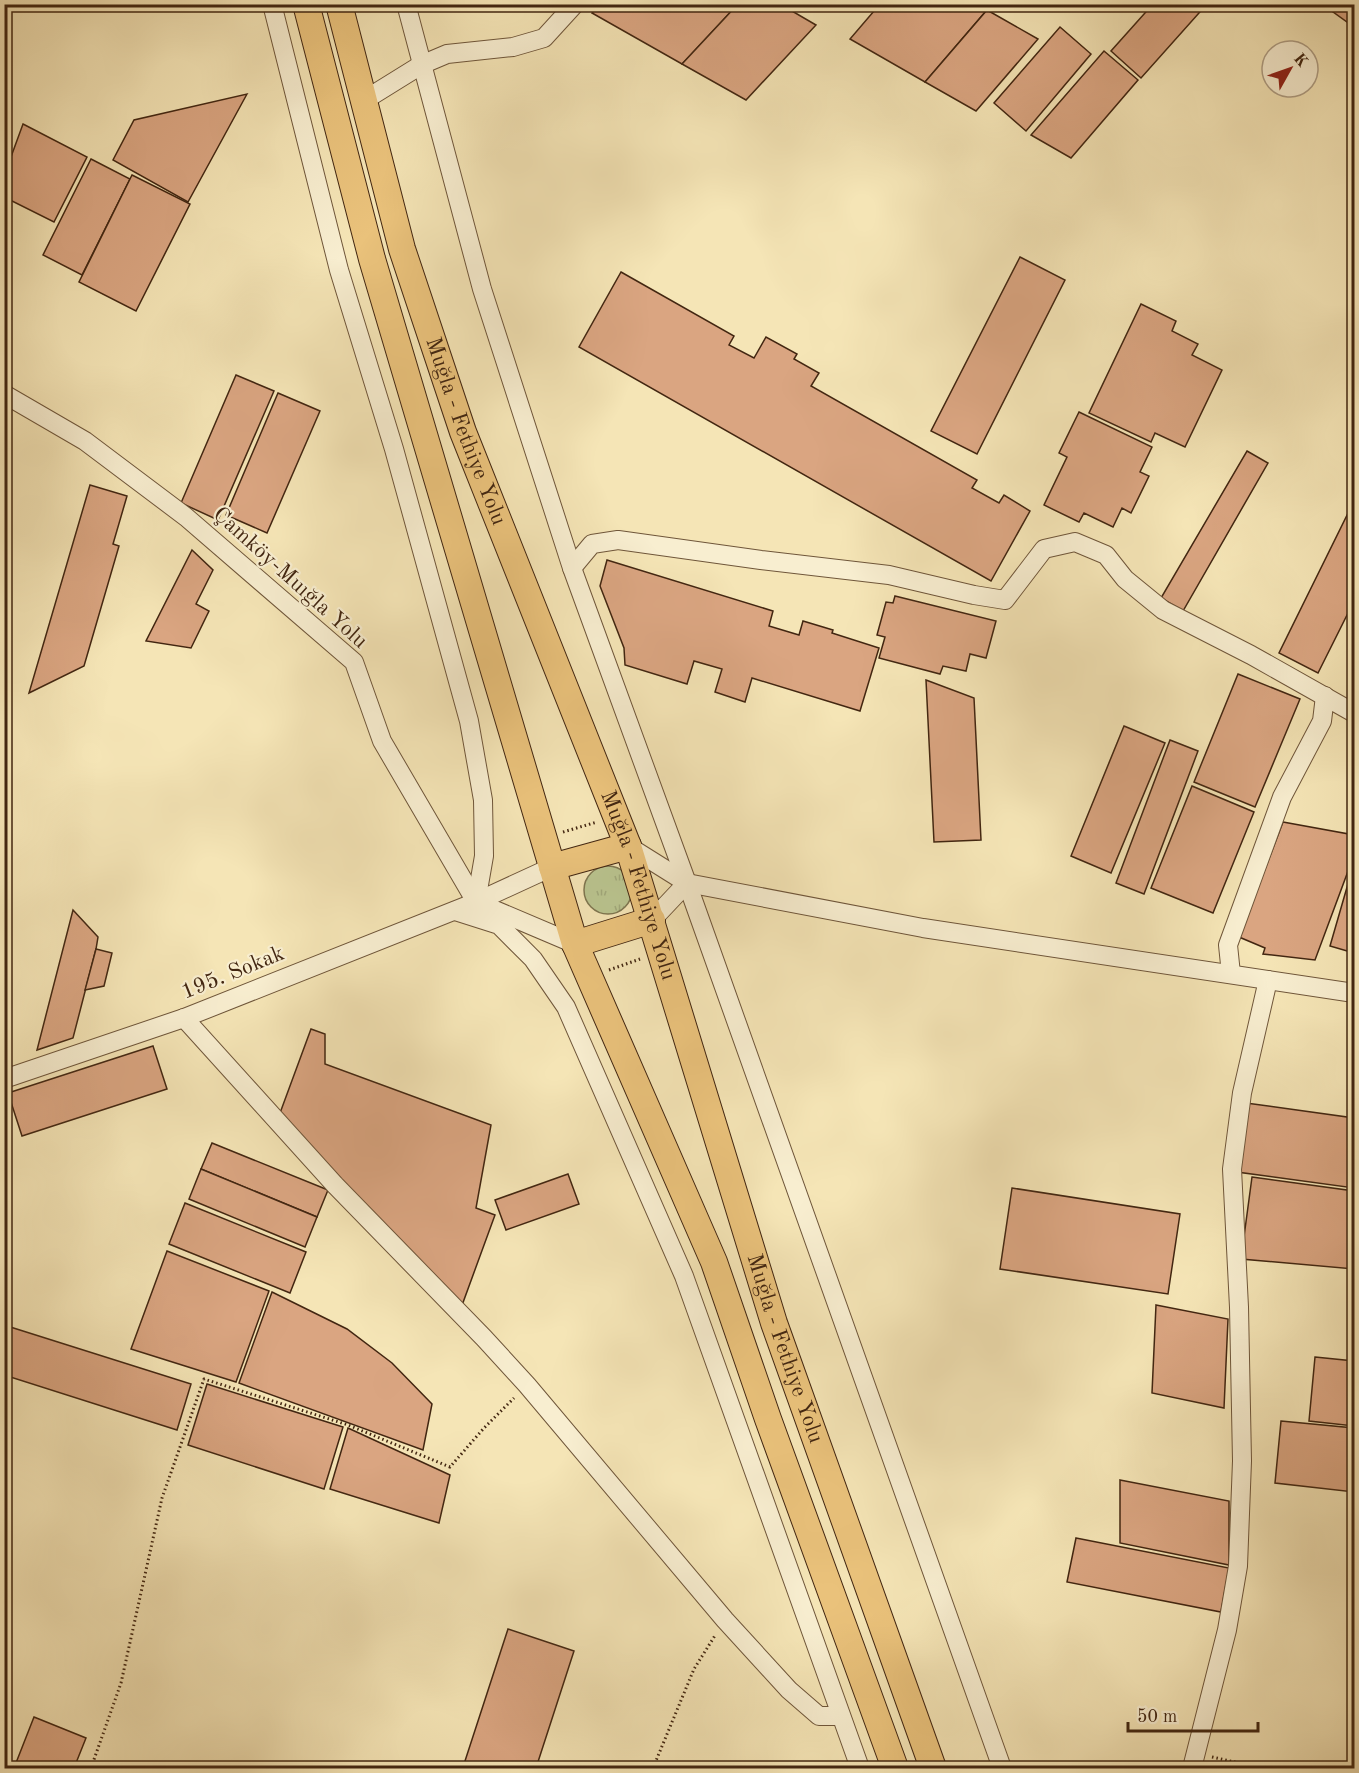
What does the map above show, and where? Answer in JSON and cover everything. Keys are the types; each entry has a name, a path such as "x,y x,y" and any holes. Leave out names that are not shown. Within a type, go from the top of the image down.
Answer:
{"highway":[{"name":"Muğla - Fethiye Yolu","path":"306,4 372,259 575,944 714,1262 768,1419 896,1768"},
{"name":"Muğla - Fethiye Yolu","path":"339,4 402,249 463,432 628,846 774,1323 933,1768"},
{"path":"552,867 628,846"},
{"path":"575,944 652,920"}],"street":[{"path":"272,4 339,270 393,449 469,721 483,800 484,856 476,902 575,944"},
{"path":"406,4 482,289 572,568 687,883 1002,1768"},
{"path":"363,101 421,65 447,54 513,47 544,38 575,4"},
{"name":"Çamköy-Muığla Yolu","path":"4,394 85,441 186,517 354,662 382,741 476,902"},
{"path":"572,568 592,544 618,540 889,575 1005,600 1044,549 1075,542 1106,555 1125,579 1163,610 1354,712"},
{"path":"1231,974 1228,945 1282,797 1322,721 1325,696"},
{"path":"628,846 687,883 922,928 1354,993"},
{"name":"195. Sokak","path":"4,1078 184,1018 455,911 552,867"},
{"path":"652,920 687,883"},
{"path":"455,911 499,925 533,959 566,1007 684,1276 860,1768"},
{"path":"1194,1761 1227,1630 1238,1566 1242,1461 1239,1307 1232,1169 1242,1093 1268,980"},
{"path":"184,1018 335,1185 527,1385 724,1620 789,1690 819,1716 840,1716"}],"path":[{"path":"543,837 616,817"},
{"path":"589,976 661,952"},
{"path":"91,1768 121,1683 162,1498 204,1379 348,1425 450,1467 484,1428 527,1385"},
{"path":"653,1768 694,1669 724,1620"},
{"path":"1194,1761 1262,1768"}],"green space":[{"path":"603,866 613,866 625,873 632,885 632,895 625,907 613,914 603,914 588,903 584,895 584,885 595,870"}],"building":[{"path":"600,4 738,4 682,64 592,13"},
{"path":"738,4 780,4 816,25 746,100 682,64"},
{"path":"880,4 992,4 925,82 850,39"},
{"path":"1153,4 1207,4 1141,78 1111,51"},
{"path":"1332,4 1354,4 1354,27 1329,9"},
{"path":"987,10 1038,39 976,111 925,82"},
{"path":"1060,27 1091,54 1026,131 994,103"},
{"path":"1104,51 1138,80 1071,158 1031,135"},
{"path":"247,94 188,202 113,160 134,120"},
{"path":"23,124 87,157 54,222 4,197 4,176"},
{"path":"91,159 130,179 82,275 43,255"},
{"path":"132,175 190,204 136,311 79,282"},
{"path":"1020,257 1065,280 977,454 931,431"},
{"path":"621,272 734,336 729,345 754,358 766,337 797,354 794,359 819,373 811,386 977,480 972,488 999,503 1004,495 1030,511 991,581 579,347"},
{"path":"1141,304 1176,321 1172,331 1198,344 1192,355 1222,370 1185,447 1155,433 1151,442 1089,413"},
{"path":"236,375 274,391 218,520 181,503"},
{"path":"278,393 320,411 267,533 226,515"},
{"path":"1079,412 1152,447 1140,472 1149,476 1131,513 1122,508 1113,527 1084,513 1079,522 1044,505 1067,457 1059,453"},
{"path":"1247,451 1268,463 1183,611 1161,598"},
{"path":"90,485 127,496 113,544 119,546 84,666 29,693"},
{"path":"1354,501 1354,601 1318,673 1279,653"},
{"path":"192,550 213,570 196,604 209,611 191,648 146,641"},
{"path":"607,560 773,611 769,626 799,635 803,621 879,648 860,711 752,678 745,702 715,692 722,669 694,661 687,684 625,665 624,648 600,586"},
{"path":"895,596 996,621 986,658 970,654 966,671 943,666 940,674 879,658 885,637 877,635 886,602 893,603"},
{"path":"1238,674 1300,699 1255,807 1194,782"},
{"path":"926,680 974,698 981,840 934,842"},
{"path":"1124,726 1165,743 1111,873 1071,856"},
{"path":"1170,740 1198,751 1144,894 1116,883"},
{"path":"1192,786 1254,812 1213,913 1151,888"},
{"path":"1283,822 1354,835 1354,855 1315,960 1263,954 1265,948 1239,937"},
{"path":"1354,863 1354,953 1330,946"},
{"path":"73,910 98,937 96,949 73,1038 37,1050"},
{"path":"96,949 112,953 104,986 85,990"},
{"path":"311,1029 325,1034 325,1064 491,1125 476,1208 495,1215 461,1308 280,1113"},
{"path":"153,1046 167,1089 22,1136 8,1093"},
{"path":"1246,1103 1354,1118 1354,1188 1237,1172"},
{"path":"212,1143 328,1190 317,1217 201,1169"},
{"path":"201,1169 317,1217 305,1247 189,1199"},
{"path":"568,1174 579,1204 506,1230 495,1200"},
{"path":"1252,1177 1354,1191 1354,1269 1241,1259"},
{"path":"1012,1188 1180,1214 1168,1294 1000,1269"},
{"path":"185,1203 306,1252 290,1293 169,1244"},
{"path":"167,1251 269,1291 236,1382 131,1349"},
{"path":"272,1292 347,1329 392,1363 432,1404 423,1450 239,1383"},
{"path":"1156,1305 1228,1319 1224,1408 1152,1393"},
{"path":"4,1325 191,1384 177,1430 4,1375"},
{"path":"1315,1357 1354,1361 1354,1426 1309,1421"},
{"path":"207,1384 343,1427 324,1489 188,1445"},
{"path":"1281,1421 1354,1428 1354,1492 1275,1483"},
{"path":"348,1428 450,1475 439,1523 330,1489"},
{"path":"1120,1480 1229,1501 1229,1565 1120,1543"},
{"path":"1076,1538 1229,1568 1221,1612 1067,1582"},
{"path":"508,1629 574,1651 536,1768 476,1768 464,1764"},
{"path":"34,1717 86,1738 74,1768 14,1768"}]}
